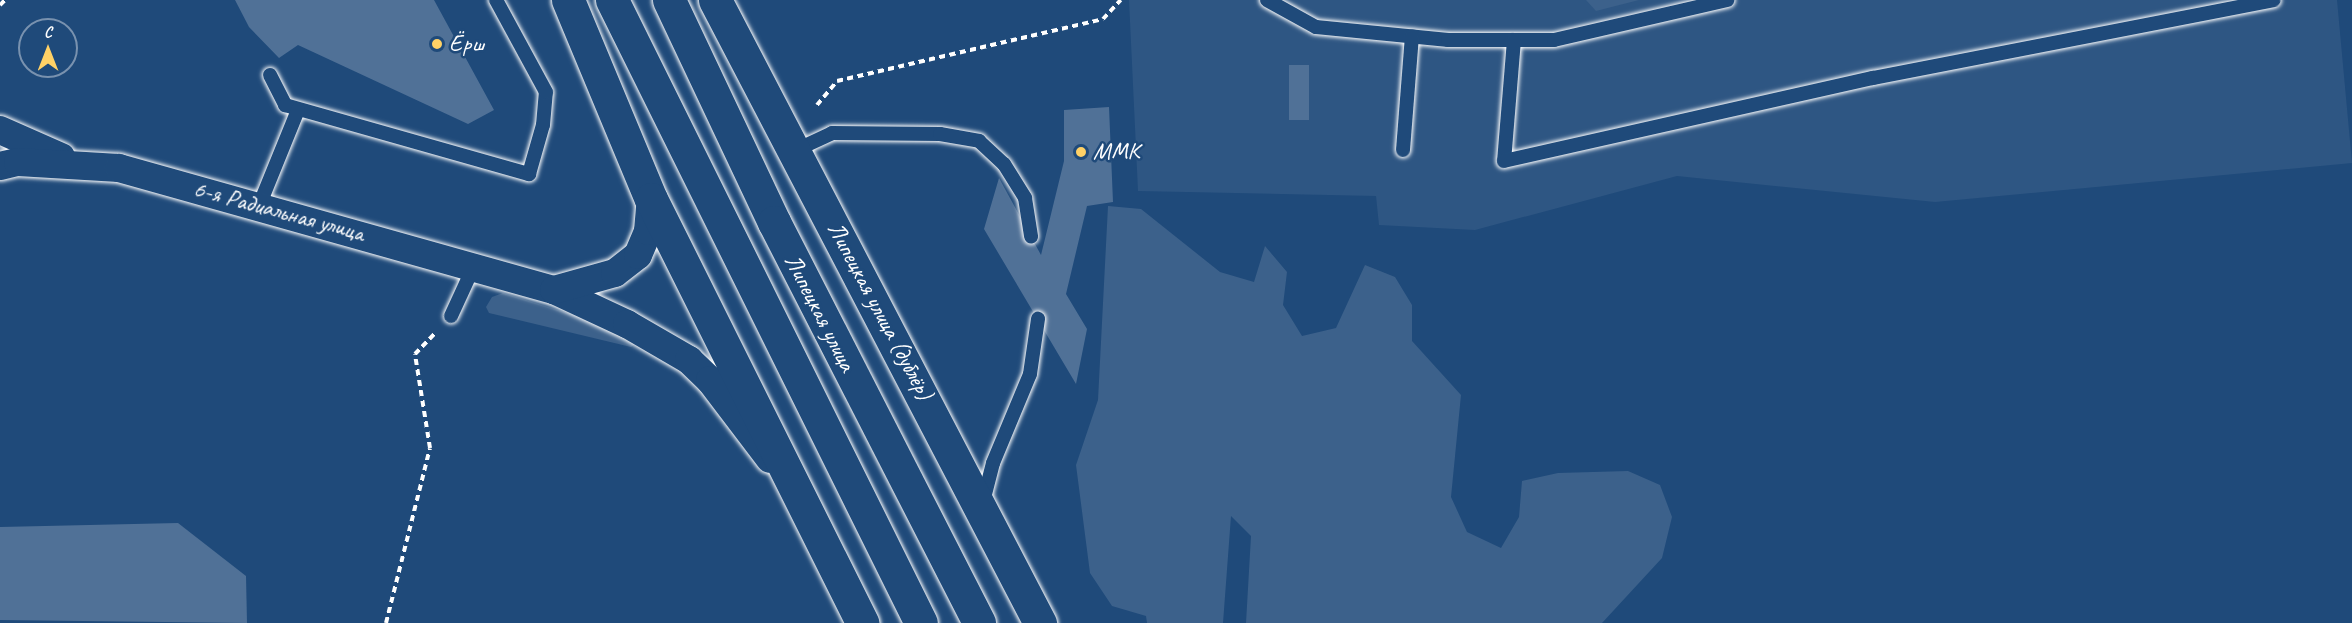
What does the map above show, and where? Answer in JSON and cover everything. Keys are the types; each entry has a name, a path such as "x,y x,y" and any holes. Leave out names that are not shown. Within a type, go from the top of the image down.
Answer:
{"main road":[{"path":"568,0 651,199 793,490 862,623"},
{"name":"Липецкая улица","path":"612,0 921,623"},
{"name":"Липецкая улица","path":"669,0 774,222 979,623"},
{"name":"Липецкая улица (дублёр)","path":"716,0 982,507 1040,623"}],"street":[{"path":"0,130 74,163"},
{"name":"6-я Радиальная улица","path":"0,166 18,162 74,163 119,168 554,290 627,324 689,360 710,380 793,490"},
{"path":"554,290 615,273 638,255 648,231 651,199"}],"lane":[{"path":"270,75 285,105 298,110 529,174 543,125 546,92 496,0"},
{"path":"1267,0 1316,27 1412,36 1514,40 1554,40 1727,0"},
{"path":"1514,40 1504,160 1874,78 2273,0"},
{"path":"1403,150 1412,36"},
{"path":"259,206 298,110"},
{"path":"796,150 832,133 940,134 979,141 1004,164 1025,198 1031,237"},
{"path":"451,316 474,266"},
{"path":"982,507 993,463 1030,374 1038,319"}],"path":[{"path":"0,5 5,0"},
{"path":"817,105 837,81 1103,19 1121,0"},
{"path":"386,623 430,448 415,354 451,316"}],"shaded area":[{"path":"1129,0 2337,0 2352,163 1935,202 1677,176 1475,230 1379,225 1376,196 1138,191"},
{"path":"1586,0 1639,0 1596,11"},
{"path":"1108,206 1141,209 1220,272 1254,282 1265,246 1287,272 1283,305 1302,336 1336,328 1365,265 1395,277 1412,305 1412,341 1461,395 1451,497 1467,532 1501,548 1519,517 1522,481 1558,473 1628,471 1660,485 1672,517 1662,558 1602,623 1246,623 1251,536 1231,516 1223,623 1147,623 1146,616 1112,606 1090,573 1076,465 1098,400"},
{"path":"503,293 596,322 636,343 631,347 489,313 486,307 492,297"}],"building":[{"path":"235,0 434,0 494,110 468,124 298,45 279,58 249,27"},
{"path":"1289,65 1309,65 1309,120 1289,120"},
{"path":"1109,107 1113,202 1087,206 1066,294 1087,329 1076,384 984,229 999,178 1041,255 1064,161 1064,110"},
{"path":"178,523 246,576 247,623 0,620 0,527"}],"place":[{"name":"Ёрш","path":"437,44"},
{"name":"ММК","path":"1081,152"}]}
